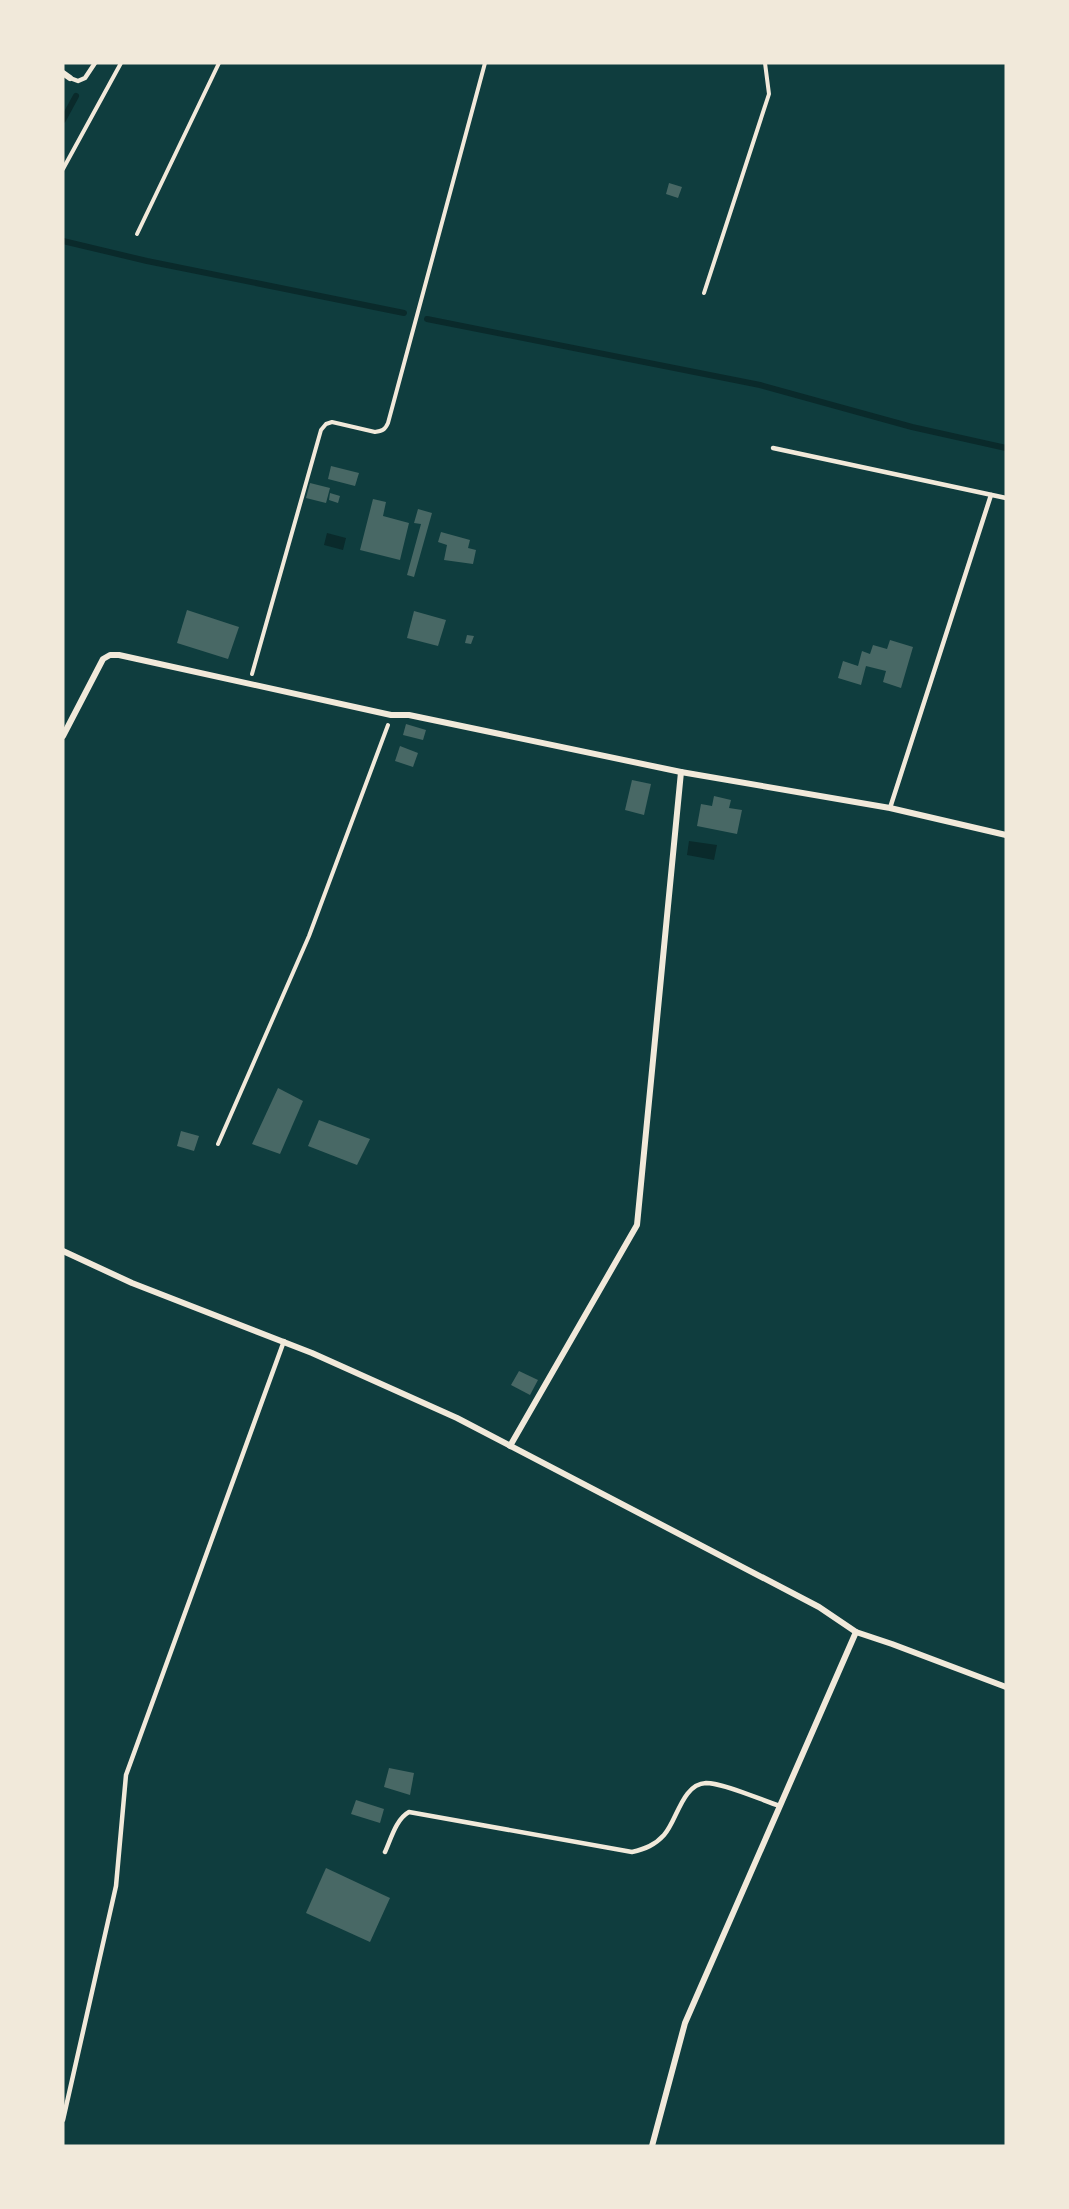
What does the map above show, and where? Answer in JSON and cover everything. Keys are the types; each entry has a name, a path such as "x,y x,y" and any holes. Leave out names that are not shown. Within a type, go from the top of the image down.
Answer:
{"street":[{"path":"63,73 70,78"},
{"path":"63,736 103,659 110,655 119,655 391,715 410,715 681,772 890,808 1006,835"},
{"path":"510,1446 637,1225 681,772"},
{"path":"63,1251 142,1287 284,1341 457,1418 819,1607 856,1632 1006,1687"},
{"path":"652,2146 685,2023 856,1632"}],"lane":[{"path":"70,78 78,81 85,78 94,63"},
{"path":"773,448 1006,498"},
{"path":"890,808 991,495"},
{"path":"63,2120 116,1886 126,1776 284,1341"},
{"path":"385,1852 396,1827 409,1812 632,1852 653,1845 665,1834 686,1797 694,1788 703,1783 716,1784 780,1806"}],"path":[{"path":"63,169 121,63"},
{"path":"137,234 219,63"},
{"path":"249,684 321,430 326,424 332,422 375,432 386,429 485,63"},
{"path":"704,293 769,94 765,63"},
{"path":"218,1144 309,936 391,715"}],"water":[{"path":"327,533 346,538 343,550 324,545"},
{"path":"689,841 717,845 714,860 687,855"}],"building":[{"path":"669,183 682,187 678,198 666,194"},
{"path":"331,466 359,473 355,486 328,479"},
{"path":"310,483 330,488 326,503 306,498"},
{"path":"330,493 340,496 338,503 329,500"},
{"path":"373,499 386,502 383,516 409,523 400,560 360,550"},
{"path":"418,509 432,513 414,577 407,575 421,524 414,523"},
{"path":"441,532 470,540 468,548 476,550 473,564 444,560 447,545 438,542"},
{"path":"187,610 239,627 228,659 177,643"},
{"path":"414,611 446,620 438,646 407,638"},
{"path":"467,635 474,636 471,644 465,643"},
{"path":"890,640 913,647 901,688 883,682 886,671 866,666 861,685 838,678 843,661 858,666 862,651 870,654 873,645 887,649"},
{"path":"406,724 426,730 423,740 403,735"},
{"path":"400,746 418,753 413,767 395,761"},
{"path":"632,780 651,784 644,815 625,810"},
{"path":"714,796 731,800 729,808 742,810 737,834 697,826 701,804 712,806"},
{"path":"278,1088 303,1101 280,1154 252,1144"},
{"path":"319,1120 370,1139 357,1165 308,1146"},
{"path":"181,1131 199,1136 194,1151 177,1146"},
{"path":"519,1371 538,1380 530,1395 511,1385"},
{"path":"389,1768 414,1773 410,1795 384,1787"},
{"path":"356,1800 384,1809 380,1823 351,1814"},
{"path":"326,1868 390,1898 370,1942 306,1913"}],"waterway":[{"path":"63,120 76,96"},
{"path":"63,241 147,261 404,313"},
{"path":"427,319 760,385 912,427 1006,448"}]}
